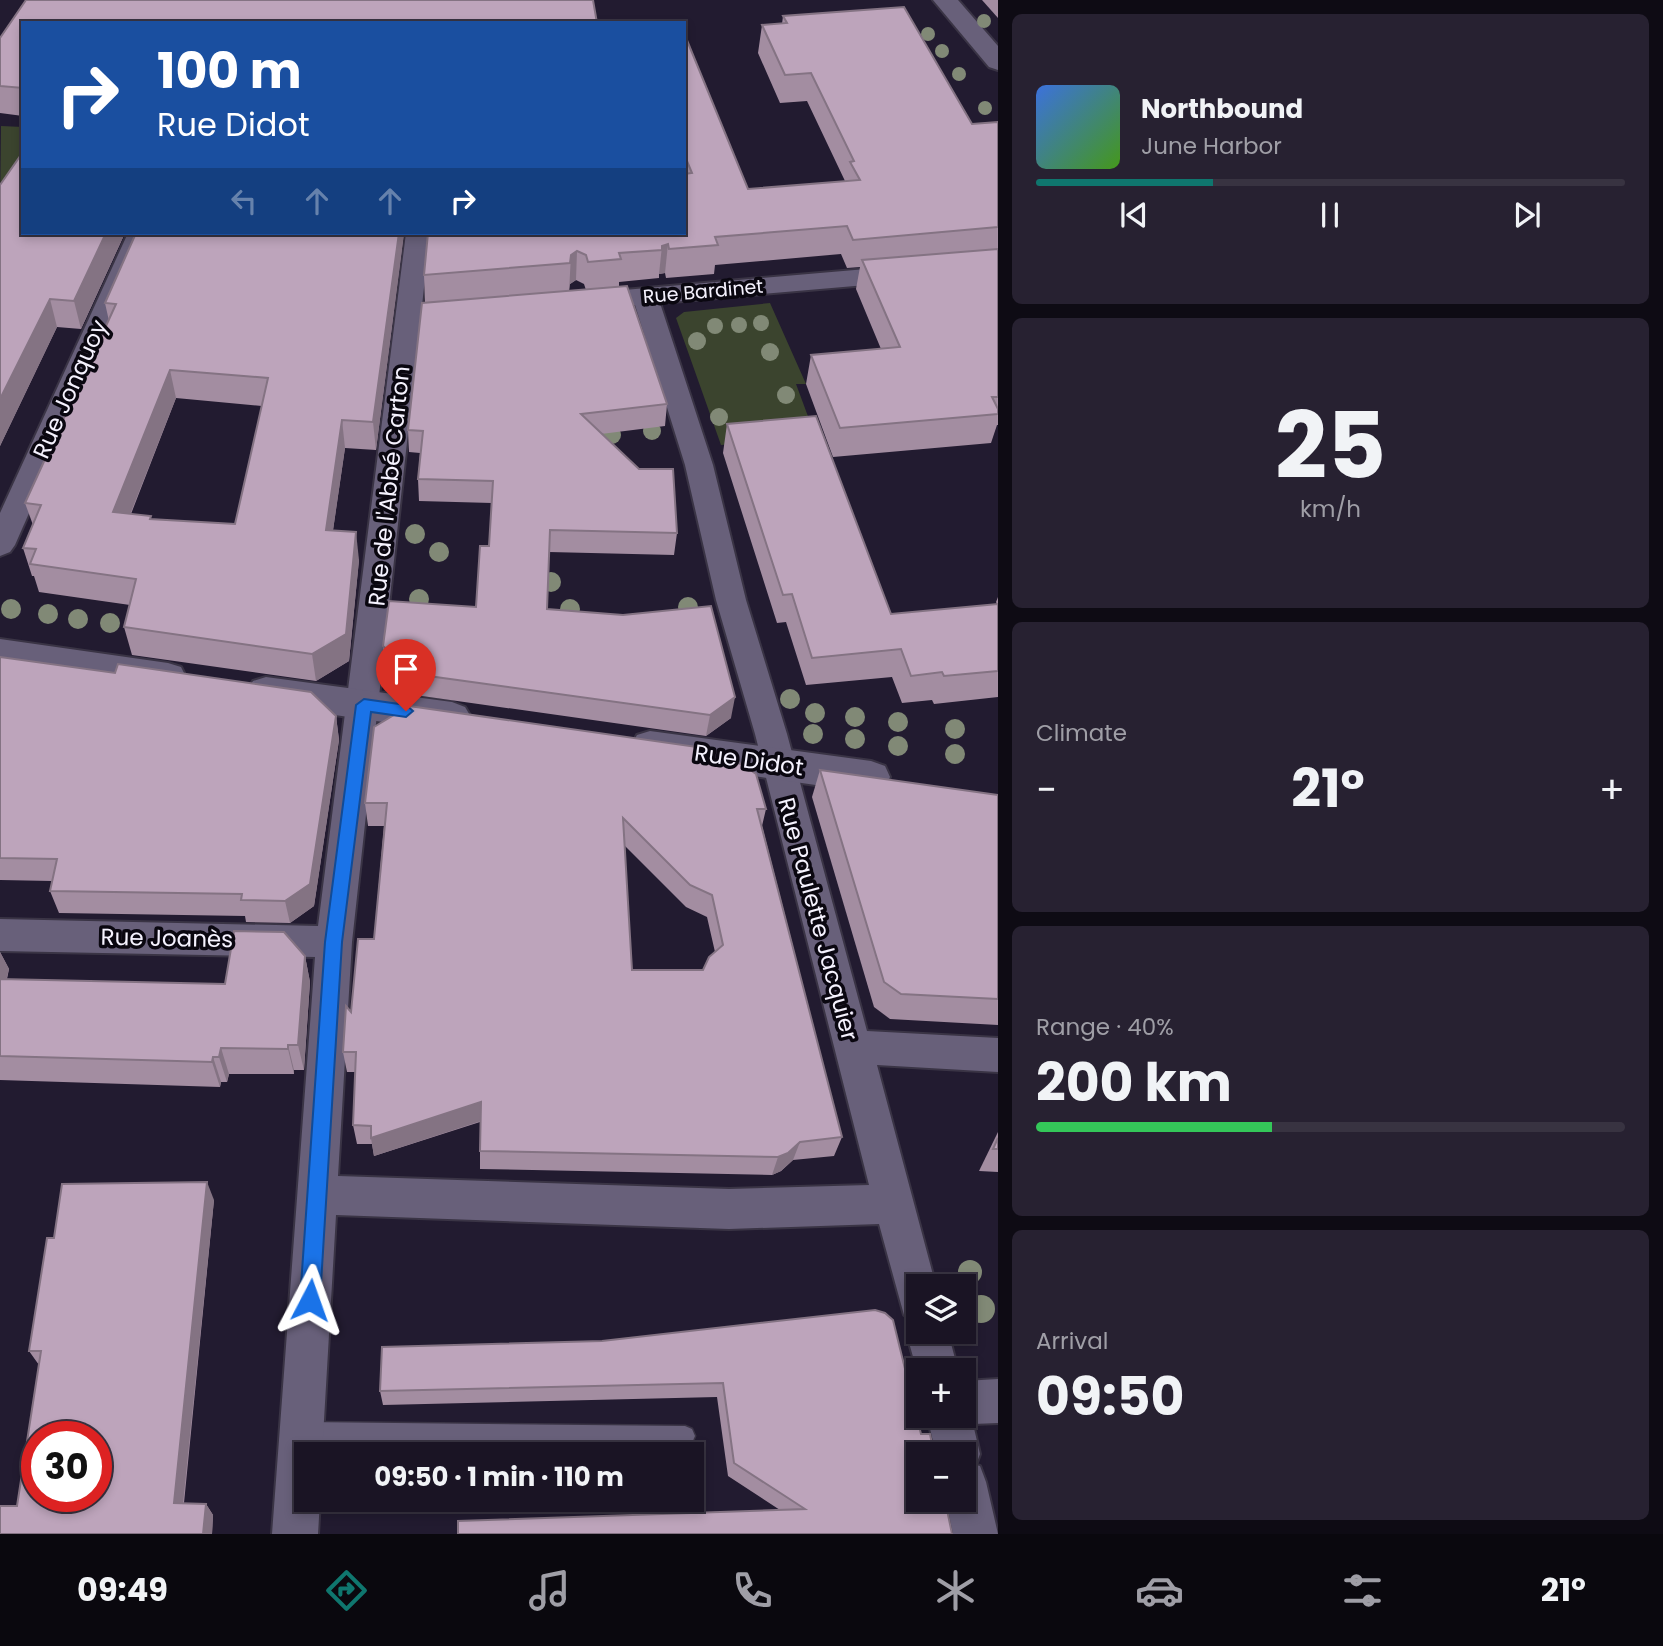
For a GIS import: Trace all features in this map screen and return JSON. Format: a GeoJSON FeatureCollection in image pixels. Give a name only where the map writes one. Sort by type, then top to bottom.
{"type":"FeatureCollection","features":[{"type":"Feature","properties":{"kind":"street"},"geometry":{"type":"LineString","coordinates":[[945,0],[996,56]]}},
{"type":"Feature","properties":{"kind":"street","name":"Rue Jonquoy"},"geometry":{"type":"LineString","coordinates":[[0,545],[139,235]]}},
{"type":"Feature","properties":{"kind":"street","name":"Rue de l'Abbé Carton"},"geometry":{"type":"LineString","coordinates":[[295,1534],[334,942],[364,705],[419,316],[418,235]]}},
{"type":"Feature","properties":{"kind":"street","name":"Rue Bardinet"},"geometry":{"type":"LineString","coordinates":[[604,300],[930,272]]}},
{"type":"Feature","properties":{"kind":"street","name":"Rue Paulette Jacquier"},"geometry":{"type":"LineString","coordinates":[[645,296],[699,464],[732,600],[778,764],[912,1274]]}},
{"type":"Feature","properties":{"kind":"street"},"geometry":{"type":"LineString","coordinates":[[0,653],[195,681]]}},
{"type":"Feature","properties":{"kind":"street"},"geometry":{"type":"LineString","coordinates":[[236,687],[486,722]]}},
{"type":"Feature","properties":{"kind":"street","name":"Rue Didot"},"geometry":{"type":"LineString","coordinates":[[620,741],[907,783]]}},
{"type":"Feature","properties":{"kind":"street","name":"Rue Joanès"},"geometry":{"type":"LineString","coordinates":[[0,935],[334,942]]}},
{"type":"Feature","properties":{"kind":"street"},"geometry":{"type":"LineString","coordinates":[[852,1047],[998,1055]]}},
{"type":"Feature","properties":{"kind":"street"},"geometry":{"type":"LineString","coordinates":[[316,1195],[729,1209],[893,1203]]}},
{"type":"Feature","properties":{"kind":"street"},"geometry":{"type":"LineString","coordinates":[[976,1402],[998,1401]]}},
{"type":"Feature","properties":{"kind":"street"},"geometry":{"type":"LineString","coordinates":[[971,1512],[976,1534]]}},
{"type":"Feature","properties":{"kind":"lane"},"geometry":{"type":"LineString","coordinates":[[301,1432],[685,1436]]}},
{"type":"Feature","properties":{"kind":"green space"},"geometry":{"type":"Polygon","coordinates":[[[1,126],[21,127],[21,191],[0,212],[1,126]]]}},
{"type":"Feature","properties":{"kind":"green space"},"geometry":{"type":"Polygon","coordinates":[[[770,303],[806,384],[796,384],[816,438],[721,445],[676,318],[684,312],[770,303]]]}},
{"type":"Feature","properties":{"kind":"building"},"geometry":{"type":"Polygon","coordinates":[[[26,0],[593,0],[597,21],[21,21],[21,88],[0,86],[0,38],[26,0]]]}},
{"type":"Feature","properties":{"kind":"building"},"geometry":{"type":"Polygon","coordinates":[[[904,7],[972,124],[998,122],[998,227],[853,240],[847,226],[715,237],[718,245],[669,249],[668,244],[662,246],[662,250],[619,253],[621,259],[588,262],[586,255],[577,251],[571,255],[570,263],[424,275],[428,235],[686,235],[686,174],[692,173],[686,159],[686,38],[748,189],[860,180],[850,162],[854,161],[811,73],[785,75],[762,25],[787,23],[783,16],[904,7]]]}},
{"type":"Feature","properties":{"kind":"building"},"geometry":{"type":"Polygon","coordinates":[[[21,155],[21,235],[105,235],[74,301],[50,299],[0,399],[0,185],[21,155]]]}},
{"type":"Feature","properties":{"kind":"building"},"geometry":{"type":"Polygon","coordinates":[[[135,235],[399,235],[373,422],[342,420],[326,530],[356,532],[346,634],[312,654],[124,627],[136,579],[30,564],[36,549],[23,548],[41,505],[25,503],[116,304],[105,303],[135,235]],[[170,370],[113,512],[151,516],[150,519],[235,524],[268,378],[170,370]]]}},
{"type":"Feature","properties":{"kind":"building"},"geometry":{"type":"Polygon","coordinates":[[[998,249],[998,397],[992,397],[998,414],[840,428],[811,355],[900,347],[862,260],[998,249]]]}},
{"type":"Feature","properties":{"kind":"building"},"geometry":{"type":"Polygon","coordinates":[[[627,286],[667,404],[581,414],[639,469],[673,469],[677,533],[550,530],[547,609],[623,615],[711,606],[735,697],[710,715],[414,674],[383,646],[389,601],[476,607],[480,546],[489,546],[493,481],[418,479],[423,431],[408,430],[422,303],[627,286]]]}},
{"type":"Feature","properties":{"kind":"building"},"geometry":{"type":"Polygon","coordinates":[[[816,416],[891,614],[998,604],[998,671],[944,676],[942,672],[911,676],[901,649],[812,658],[792,594],[783,595],[727,424],[816,416]]]}},
{"type":"Feature","properties":{"kind":"building"},"geometry":{"type":"Polygon","coordinates":[[[0,657],[115,673],[118,664],[311,692],[336,716],[310,884],[285,901],[241,900],[242,894],[50,891],[57,859],[0,858],[0,657]]]}},
{"type":"Feature","properties":{"kind":"building"},"geometry":{"type":"Polygon","coordinates":[[[409,706],[704,748],[703,757],[742,764],[756,774],[766,809],[757,809],[842,1137],[800,1142],[788,1153],[778,1157],[480,1151],[481,1102],[371,1138],[371,1126],[353,1125],[356,1052],[343,1052],[346,1006],[351,1012],[358,939],[374,939],[387,803],[365,803],[374,727],[409,706]],[[623,818],[632,970],[703,970],[709,957],[723,945],[712,895],[690,885],[623,818]]]}},
{"type":"Feature","properties":{"kind":"building"},"geometry":{"type":"Polygon","coordinates":[[[820,770],[998,795],[998,999],[901,994],[884,982],[820,770]]]}},
{"type":"Feature","properties":{"kind":"building"},"geometry":{"type":"Polygon","coordinates":[[[234,931],[284,932],[305,956],[298,1045],[288,1045],[288,1049],[221,1048],[219,1057],[213,1057],[212,1062],[0,1056],[0,979],[225,984],[234,931]]]}},
{"type":"Feature","properties":{"kind":"building"},"geometry":{"type":"Polygon","coordinates":[[[207,1182],[174,1503],[206,1504],[203,1534],[0,1534],[0,1506],[17,1506],[21,1480],[21,1512],[112,1512],[112,1421],[30,1421],[41,1351],[29,1351],[47,1238],[54,1238],[62,1184],[207,1182]]]}},
{"type":"Feature","properties":{"kind":"building"},"geometry":{"type":"Polygon","coordinates":[[[875,1310],[885,1313],[893,1320],[906,1373],[906,1428],[920,1428],[921,1434],[930,1434],[932,1442],[906,1442],[906,1512],[947,1512],[952,1534],[458,1534],[458,1521],[805,1509],[734,1463],[723,1383],[380,1391],[382,1347],[602,1341],[875,1310]]]}},
{"type":"Feature","properties":{"kind":"route"},"geometry":{"type":"LineString","coordinates":[[310,1300],[334,942],[364,705],[406,711]]}}]}
